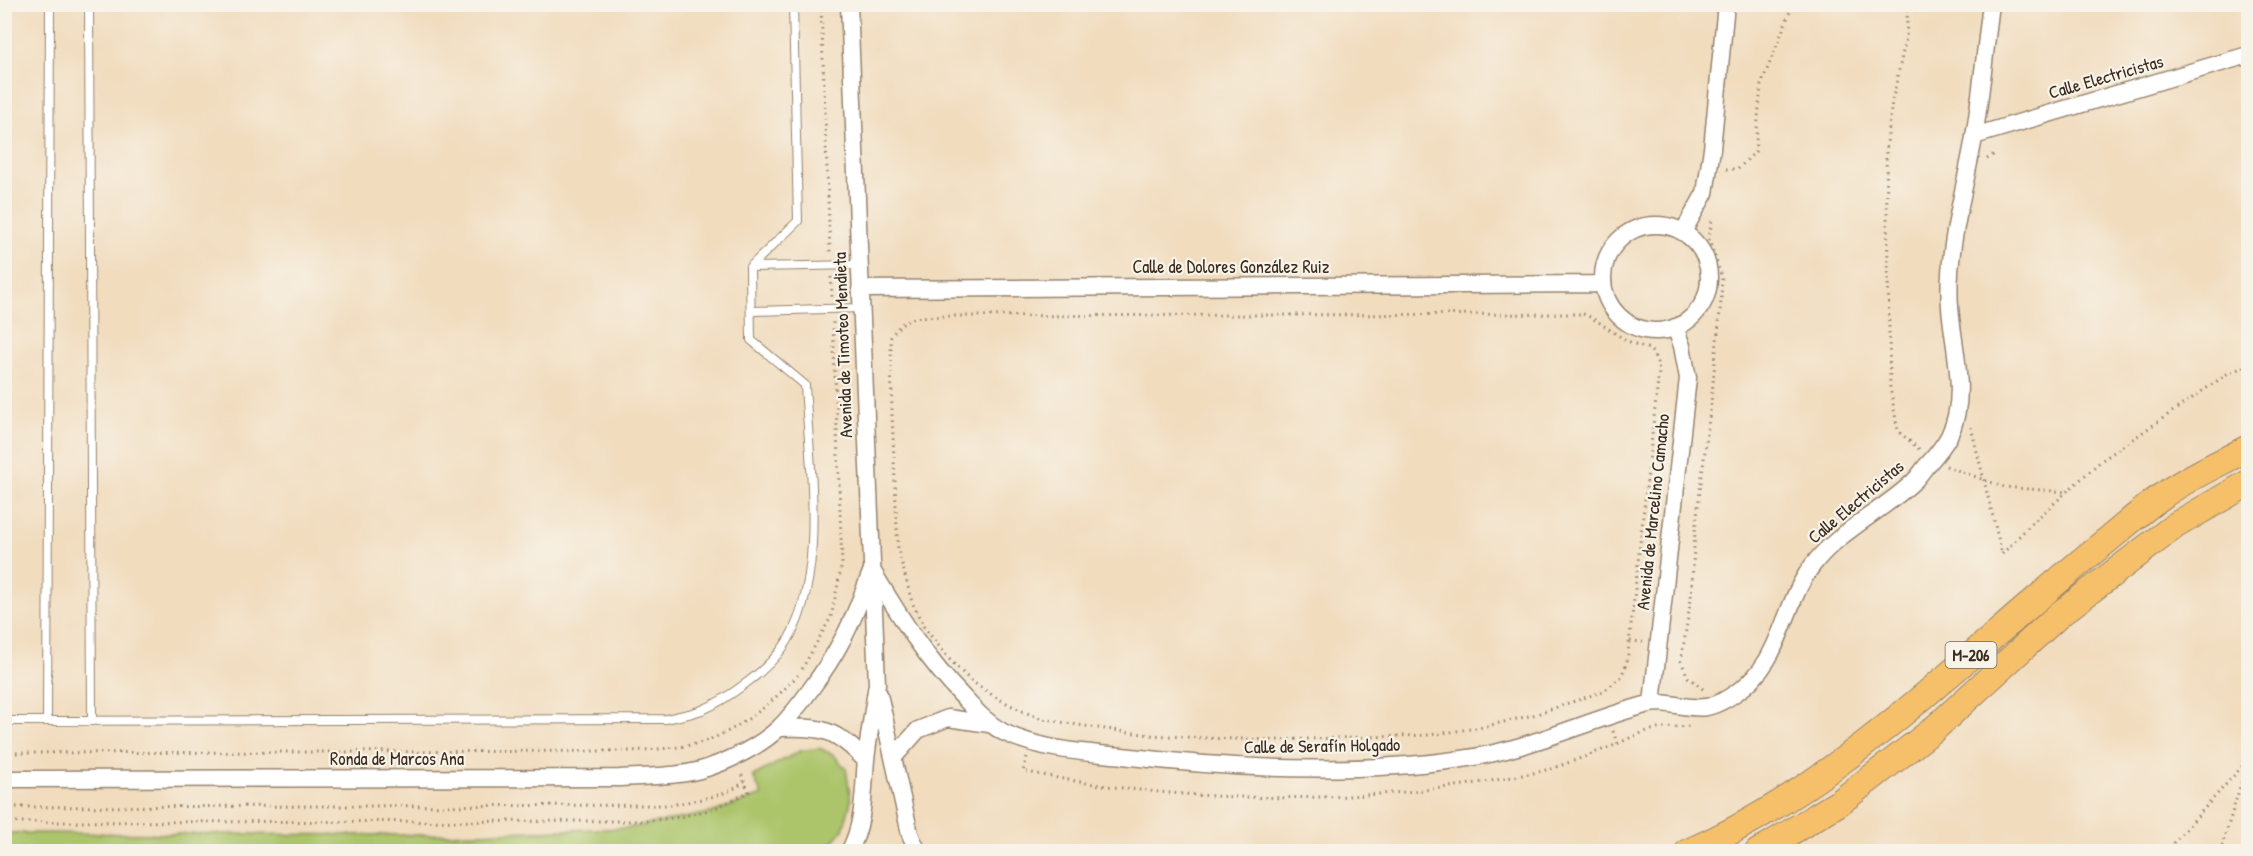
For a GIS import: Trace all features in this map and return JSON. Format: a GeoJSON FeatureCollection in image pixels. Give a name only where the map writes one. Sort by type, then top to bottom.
{"type":"FeatureCollection","features":[{"type":"Feature","properties":{"kind":"main road","name":"M-206"},"geometry":{"type":"LineString","coordinates":[[1688,852],[1723,837],[1810,783],[1910,709],[2045,590],[2166,493],[2248,448]]}},
{"type":"Feature","properties":{"kind":"main road","name":"M-206"},"geometry":{"type":"LineString","coordinates":[[1758,852],[1840,802],[1933,730],[2060,614],[2167,532],[2248,483]]}},
{"type":"Feature","properties":{"kind":"street","name":"Avenida de Timoteo Mendieta"},"geometry":{"type":"LineString","coordinates":[[849,4],[877,684],[910,834],[918,852]]}},
{"type":"Feature","properties":{"kind":"street"},"geometry":{"type":"LineString","coordinates":[[1683,232],[1705,193],[1726,4]]}},
{"type":"Feature","properties":{"kind":"street","name":"Calle Electricistas"},"geometry":{"type":"LineString","coordinates":[[1652,703],[1708,707],[1740,691],[1762,669],[1777,645],[1797,593],[1812,566],[1838,541],[1914,481],[1939,466],[1938,456],[1952,431],[1959,403],[1959,378],[1950,308],[1949,273],[1974,136],[1991,4]]}},
{"type":"Feature","properties":{"kind":"street","name":"Calle Electricistas"},"geometry":{"type":"LineString","coordinates":[[1974,136],[2248,55]]}},
{"type":"Feature","properties":{"kind":"street"},"geometry":{"type":"LineString","coordinates":[[1651,225],[1667,226],[1683,232],[1696,243],[1705,257],[1709,274],[1708,290],[1701,306],[1690,318],[1675,327],[1656,331],[1637,327],[1621,317],[1609,302],[1603,284],[1604,267],[1610,251],[1620,238],[1634,229],[1651,225]]}},
{"type":"Feature","properties":{"kind":"street","name":"Calle de Dolores González Ruiz"},"geometry":{"type":"LineString","coordinates":[[860,290],[1603,284]]}},
{"type":"Feature","properties":{"kind":"street","name":"Avenida de Marcelino Camacho"},"geometry":{"type":"LineString","coordinates":[[1652,703],[1688,378],[1682,346],[1675,327]]}},
{"type":"Feature","properties":{"kind":"street","name":"Calle de Serafín Holgado"},"geometry":{"type":"LineString","coordinates":[[872,570],[913,638],[951,685],[989,724],[1031,743],[1059,749],[1200,765],[1366,768],[1463,759],[1509,749],[1547,739],[1652,703]]}},
{"type":"Feature","properties":{"kind":"street","name":"Ronda de Marcos Ana"},"geometry":{"type":"LineString","coordinates":[[4,779],[620,778],[668,775],[705,769],[734,757],[779,728],[812,686],[841,642],[872,570]]}},
{"type":"Feature","properties":{"kind":"street","name":"Avenida de Timoteo Mendieta"},"geometry":{"type":"LineString","coordinates":[[849,852],[857,837],[865,796],[866,761],[877,684]]}},
{"type":"Feature","properties":{"kind":"street","name":"Calle de Serafín Holgado"},"geometry":{"type":"LineString","coordinates":[[894,757],[918,730],[948,718],[989,724]]}},
{"type":"Feature","properties":{"kind":"street"},"geometry":{"type":"LineString","coordinates":[[779,728],[806,727],[832,733],[849,742],[866,761]]}},
{"type":"Feature","properties":{"kind":"lane"},"geometry":{"type":"LineString","coordinates":[[47,721],[50,4]]}},
{"type":"Feature","properties":{"kind":"lane"},"geometry":{"type":"LineString","coordinates":[[89,4],[92,721]]}},
{"type":"Feature","properties":{"kind":"lane"},"geometry":{"type":"LineString","coordinates":[[4,721],[667,719],[702,710],[735,692],[762,671],[782,648],[793,629],[807,589],[812,561],[805,385],[752,340],[751,311],[750,267],[798,221],[793,4]]}},
{"type":"Feature","properties":{"kind":"lane"},"geometry":{"type":"LineString","coordinates":[[750,267],[859,265]]}},
{"type":"Feature","properties":{"kind":"lane"},"geometry":{"type":"LineString","coordinates":[[751,311],[861,308]]}},
{"type":"Feature","properties":{"kind":"path"},"geometry":{"type":"LineString","coordinates":[[4,753],[630,751],[670,748],[700,742],[723,733],[774,701],[800,674],[831,617],[842,564],[821,4]]}},
{"type":"Feature","properties":{"kind":"path"},"geometry":{"type":"LineString","coordinates":[[1709,169],[1738,169],[1755,152],[1761,85],[1793,4]]}},
{"type":"Feature","properties":{"kind":"path"},"geometry":{"type":"LineString","coordinates":[[1908,4],[1906,38],[1892,102],[1887,152],[1890,387],[1898,432],[1939,466],[2004,487],[2067,492]]}},
{"type":"Feature","properties":{"kind":"path"},"geometry":{"type":"LineString","coordinates":[[1982,162],[1996,153]]}},
{"type":"Feature","properties":{"kind":"path"},"geometry":{"type":"LineString","coordinates":[[1708,690],[1701,689],[1688,677],[1681,661],[1691,598],[1695,531],[1712,403],[1721,300],[1722,277],[1709,240],[1713,210]]}},
{"type":"Feature","properties":{"kind":"path"},"geometry":{"type":"LineString","coordinates":[[1583,314],[1598,320],[1619,337],[1649,350],[1657,361],[1658,391],[1628,662],[1621,676],[1604,691],[1537,714],[1483,728],[1430,735],[1389,737],[1275,740],[1203,738],[1140,734],[1039,718],[997,698],[971,681],[949,659],[924,627],[912,602],[898,549],[892,415],[891,337],[897,327],[907,318],[1583,314]]}},
{"type":"Feature","properties":{"kind":"path"},"geometry":{"type":"LineString","coordinates":[[1969,422],[2002,554],[2101,460],[2227,374],[2248,365]]}},
{"type":"Feature","properties":{"kind":"path"},"geometry":{"type":"LineString","coordinates":[[1939,466],[1952,457]]}},
{"type":"Feature","properties":{"kind":"path"},"geometry":{"type":"LineString","coordinates":[[1039,718],[1023,771],[1075,782],[1205,795],[1321,797],[1393,794],[1486,782],[1542,771],[1647,731],[1693,726],[1700,723]]}},
{"type":"Feature","properties":{"kind":"path"},"geometry":{"type":"LineString","coordinates":[[4,822],[647,820],[680,817],[712,809],[749,792],[723,733]]}},
{"type":"Feature","properties":{"kind":"path"},"geometry":{"type":"LineString","coordinates":[[2165,852],[2248,760]]}},
{"type":"Feature","properties":{"kind":"path"},"geometry":{"type":"LineString","coordinates":[[2220,852],[2248,760]]}},
{"type":"Feature","properties":{"kind":"path"},"geometry":{"type":"LineString","coordinates":[[4,807],[671,805],[716,795],[744,781]]}},
{"type":"Feature","properties":{"kind":"green space"},"geometry":{"type":"Polygon","coordinates":[[[819,748],[834,755],[846,769],[851,801],[843,830],[825,851],[5,851],[5,833],[417,835],[628,828],[711,813],[762,795],[753,776],[800,751],[819,748]]]}}]}
